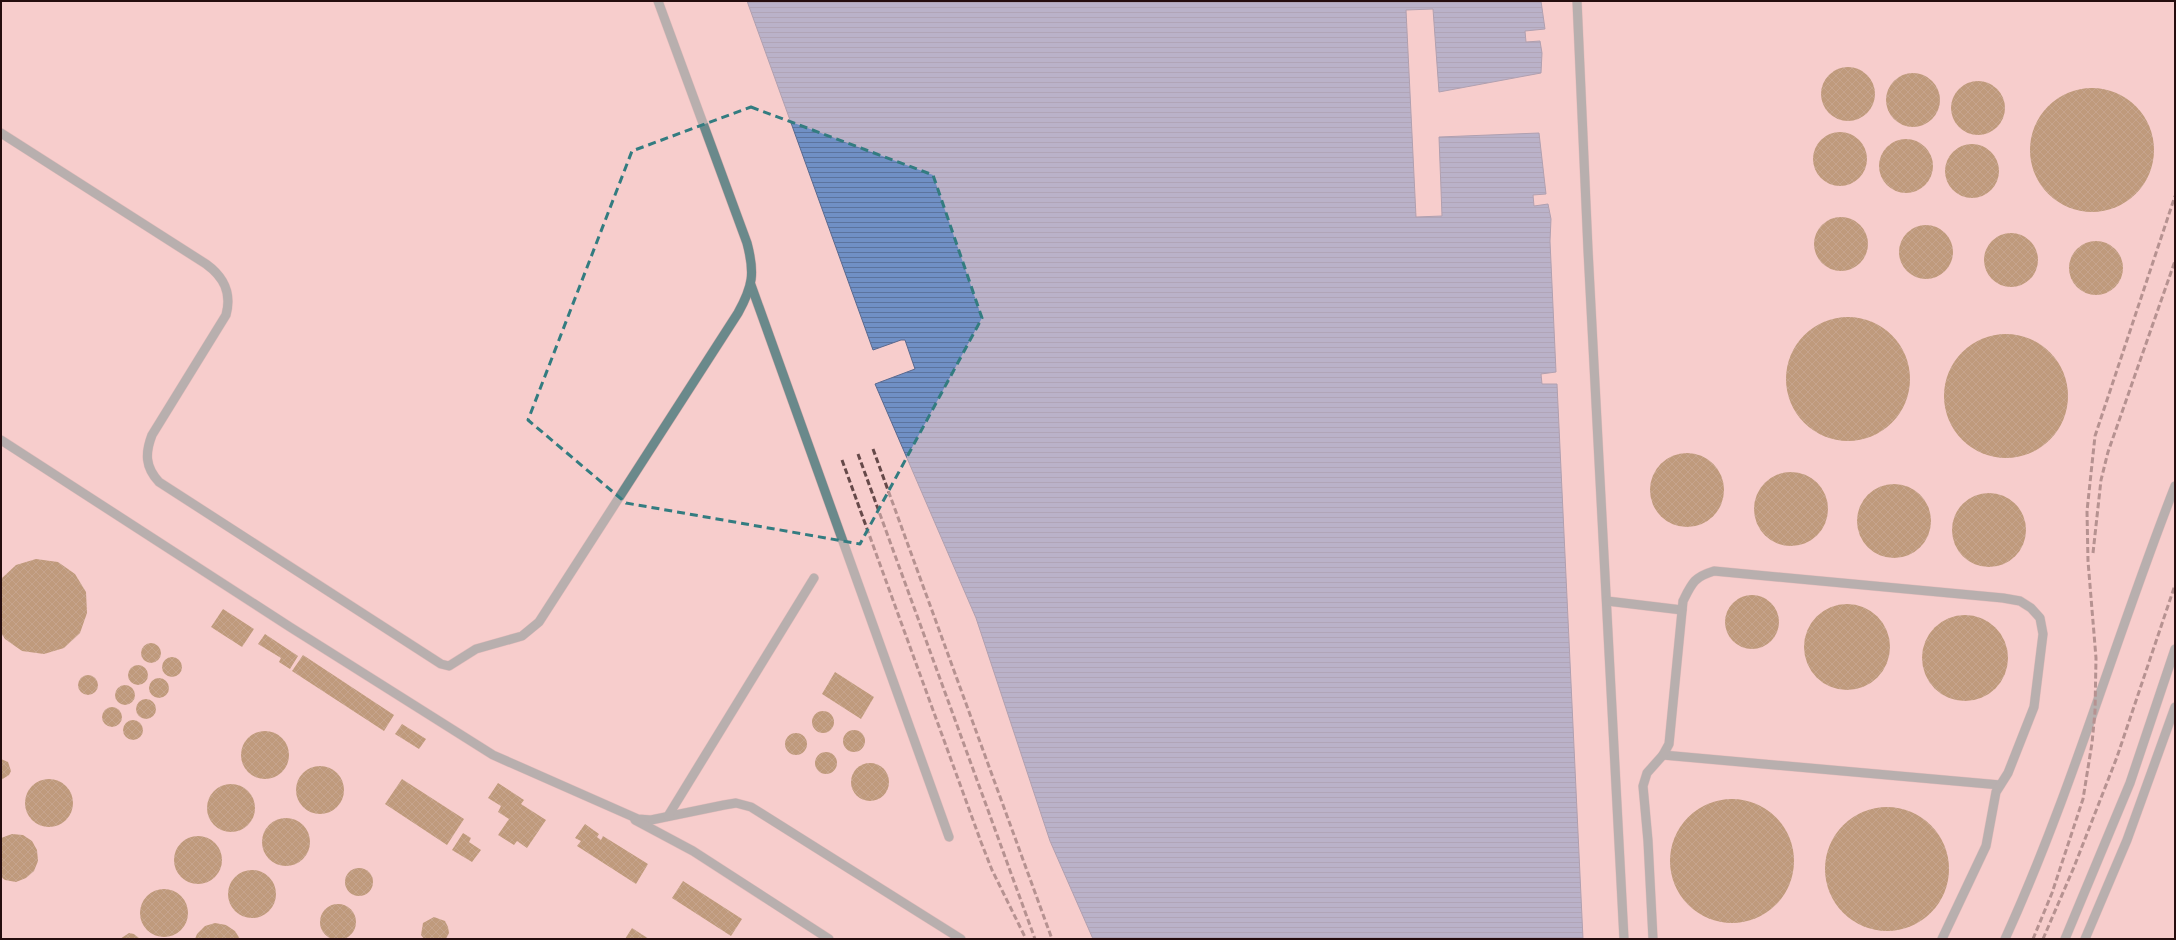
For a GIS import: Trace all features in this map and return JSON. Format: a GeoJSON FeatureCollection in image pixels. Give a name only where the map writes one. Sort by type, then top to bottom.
{"type":"FeatureCollection","features":[{"type":"Feature","properties":{"kind":"lane"},"geometry":{"type":"LineString","coordinates":[[658,1],[746,243],[752,262],[752,285],[949,837]]}},
{"type":"Feature","properties":{"kind":"lane"},"geometry":{"type":"LineString","coordinates":[[1577,1],[1588,250],[1624,939]]}},
{"type":"Feature","properties":{"kind":"lane"},"geometry":{"type":"LineString","coordinates":[[1,133],[206,264],[222,279],[228,297],[226,315],[152,435],[148,444],[146,454],[148,466],[154,477],[159,482],[407,642],[449,666],[476,649],[522,636],[539,622],[738,313],[752,285]]}},
{"type":"Feature","properties":{"kind":"lane"},"geometry":{"type":"LineString","coordinates":[[1,440],[290,627],[493,755],[638,819],[651,820],[724,804],[736,804],[751,808],[962,939]]}},
{"type":"Feature","properties":{"kind":"lane"},"geometry":{"type":"LineString","coordinates":[[2005,939],[2063,801],[2107,677],[2145,562],[2175,486]]}},
{"type":"Feature","properties":{"kind":"lane"},"geometry":{"type":"LineString","coordinates":[[1653,939],[1648,841],[1643,786],[1647,772],[1663,755],[1669,744],[1683,601],[1692,584],[1700,575],[1714,571],[2020,601],[2031,608],[2040,618],[2043,634],[2034,707],[2008,773],[1996,792],[1986,846],[1942,939]]}},
{"type":"Feature","properties":{"kind":"lane"},"geometry":{"type":"LineString","coordinates":[[668,816],[814,578]]}},
{"type":"Feature","properties":{"kind":"lane"},"geometry":{"type":"LineString","coordinates":[[1607,601],[1682,610]]}},
{"type":"Feature","properties":{"kind":"lane"},"geometry":{"type":"LineString","coordinates":[[2065,939],[2127,790],[2175,649]]}},
{"type":"Feature","properties":{"kind":"lane"},"geometry":{"type":"LineString","coordinates":[[2085,939],[2130,832],[2175,707]]}},
{"type":"Feature","properties":{"kind":"lane"},"geometry":{"type":"LineString","coordinates":[[1663,755],[2000,785]]}},
{"type":"Feature","properties":{"kind":"lane"},"geometry":{"type":"LineString","coordinates":[[625,814],[693,851],[829,939]]}},
{"type":"Feature","properties":{"kind":"highlighted area"},"geometry":{"type":"Polygon","coordinates":[[[751,107],[933,175],[982,318],[860,544],[626,503],[528,420],[632,151],[751,107]]]}},
{"type":"Feature","properties":{"kind":"water"},"geometry":{"type":"Polygon","coordinates":[[[747,1],[1541,1],[1545,29],[1525,31],[1526,42],[1540,41],[1542,53],[1541,73],[1439,92],[1433,9],[1406,10],[1416,217],[1442,216],[1439,137],[1539,133],[1546,194],[1533,195],[1534,206],[1548,204],[1551,219],[1550,241],[1556,372],[1541,374],[1542,384],[1557,384],[1583,939],[1093,939],[1050,841],[976,618],[875,384],[915,369],[905,340],[873,350],[747,1]]]}},
{"type":"Feature","properties":{"kind":"building"},"geometry":{"type":"Polygon","coordinates":[[[1848,67],[1858,69],[1867,75],[1873,84],[1875,94],[1873,104],[1867,113],[1858,119],[1848,121],[1838,119],[1829,113],[1823,104],[1821,94],[1823,84],[1829,75],[1838,69],[1848,67]]]}},
{"type":"Feature","properties":{"kind":"building"},"geometry":{"type":"Polygon","coordinates":[[[1913,73],[1923,75],[1932,81],[1938,90],[1940,100],[1938,110],[1932,119],[1923,125],[1913,127],[1903,125],[1894,119],[1888,110],[1886,100],[1888,90],[1894,81],[1903,75],[1913,73]]]}},
{"type":"Feature","properties":{"kind":"building"},"geometry":{"type":"Polygon","coordinates":[[[1978,81],[1988,83],[1997,89],[2003,98],[2005,108],[2003,118],[1997,127],[1988,133],[1978,135],[1968,133],[1959,127],[1953,118],[1951,108],[1953,98],[1959,89],[1968,83],[1978,81]]]}},
{"type":"Feature","properties":{"kind":"building"},"geometry":{"type":"Polygon","coordinates":[[[2092,88],[2104,89],[2116,93],[2126,98],[2136,106],[2144,116],[2149,126],[2153,138],[2153,162],[2149,174],[2144,184],[2136,194],[2126,202],[2116,207],[2104,211],[2092,212],[2080,211],[2068,207],[2058,202],[2048,194],[2040,184],[2035,174],[2031,162],[2030,150],[2031,138],[2035,126],[2040,116],[2048,106],[2058,98],[2068,93],[2080,89],[2092,88]]]}},
{"type":"Feature","properties":{"kind":"building"},"geometry":{"type":"Polygon","coordinates":[[[1840,132],[1850,134],[1859,140],[1865,149],[1867,159],[1865,169],[1859,178],[1850,184],[1840,186],[1830,184],[1821,178],[1815,169],[1813,159],[1815,149],[1821,140],[1830,134],[1840,132]]]}},
{"type":"Feature","properties":{"kind":"building"},"geometry":{"type":"Polygon","coordinates":[[[1906,139],[1916,141],[1925,147],[1931,156],[1933,166],[1931,176],[1925,185],[1916,191],[1906,193],[1896,191],[1887,185],[1881,176],[1879,166],[1881,156],[1887,147],[1896,141],[1906,139]]]}},
{"type":"Feature","properties":{"kind":"building"},"geometry":{"type":"Polygon","coordinates":[[[1972,144],[1982,146],[1991,152],[1997,161],[1999,171],[1997,181],[1991,190],[1982,196],[1972,198],[1962,196],[1953,190],[1947,181],[1945,171],[1947,161],[1953,152],[1962,146],[1972,144]]]}},
{"type":"Feature","properties":{"kind":"building"},"geometry":{"type":"Polygon","coordinates":[[[1841,217],[1851,219],[1860,225],[1866,234],[1868,244],[1866,254],[1860,263],[1851,269],[1841,271],[1831,269],[1822,263],[1816,254],[1814,244],[1816,234],[1822,225],[1831,219],[1841,217]]]}},
{"type":"Feature","properties":{"kind":"building"},"geometry":{"type":"Polygon","coordinates":[[[1926,225],[1936,227],[1945,233],[1951,242],[1953,252],[1951,262],[1945,271],[1936,277],[1926,279],[1916,277],[1907,271],[1901,262],[1899,252],[1901,242],[1907,233],[1916,227],[1926,225]]]}},
{"type":"Feature","properties":{"kind":"building"},"geometry":{"type":"Polygon","coordinates":[[[2011,233],[2021,235],[2030,241],[2036,250],[2038,260],[2036,270],[2030,279],[2021,285],[2011,287],[2001,285],[1992,279],[1986,270],[1984,260],[1986,250],[1992,241],[2001,235],[2011,233]]]}},
{"type":"Feature","properties":{"kind":"building"},"geometry":{"type":"Polygon","coordinates":[[[2096,241],[2106,243],[2115,249],[2121,258],[2123,268],[2121,278],[2115,287],[2106,293],[2096,295],[2086,293],[2077,287],[2071,278],[2069,268],[2071,258],[2077,249],[2086,243],[2096,241]]]}},
{"type":"Feature","properties":{"kind":"building"},"geometry":{"type":"Polygon","coordinates":[[[1848,317],[1860,318],[1872,322],[1882,327],[1892,335],[1900,345],[1905,355],[1909,367],[1909,391],[1905,403],[1900,413],[1892,423],[1882,431],[1872,436],[1860,440],[1848,441],[1836,440],[1824,436],[1814,431],[1804,423],[1796,413],[1791,403],[1787,391],[1786,379],[1787,367],[1791,355],[1796,345],[1804,335],[1814,327],[1824,322],[1836,318],[1848,317]]]}},
{"type":"Feature","properties":{"kind":"building"},"geometry":{"type":"Polygon","coordinates":[[[2006,334],[2018,335],[2030,339],[2040,344],[2050,352],[2058,362],[2063,372],[2067,384],[2067,408],[2063,420],[2058,430],[2050,440],[2040,448],[2030,453],[2018,457],[2006,458],[1994,457],[1982,453],[1972,448],[1962,440],[1954,430],[1949,420],[1945,408],[1944,396],[1945,384],[1949,372],[1954,362],[1962,352],[1972,344],[1982,339],[1994,335],[2006,334]]]}},
{"type":"Feature","properties":{"kind":"building"},"geometry":{"type":"Polygon","coordinates":[[[1680,453],[1694,453],[1708,459],[1718,469],[1724,483],[1722,504],[1718,511],[1708,521],[1694,527],[1680,527],[1666,521],[1656,511],[1650,497],[1650,483],[1656,469],[1666,459],[1680,453]]]}},
{"type":"Feature","properties":{"kind":"building"},"geometry":{"type":"Polygon","coordinates":[[[1784,472],[1798,472],[1812,478],[1822,488],[1828,502],[1826,523],[1822,530],[1812,540],[1798,546],[1784,546],[1770,540],[1760,530],[1754,516],[1754,502],[1760,488],[1770,478],[1784,472]]]}},
{"type":"Feature","properties":{"kind":"building"},"geometry":{"type":"Polygon","coordinates":[[[1887,484],[1901,484],[1915,490],[1925,500],[1931,514],[1929,535],[1925,542],[1915,552],[1901,558],[1887,558],[1873,552],[1863,542],[1857,528],[1857,514],[1863,500],[1873,490],[1887,484]]]}},
{"type":"Feature","properties":{"kind":"building"},"geometry":{"type":"Polygon","coordinates":[[[1982,493],[1996,493],[2010,499],[2020,509],[2026,523],[2024,544],[2020,551],[2010,561],[1996,567],[1982,567],[1968,561],[1958,551],[1952,537],[1952,523],[1958,509],[1968,499],[1982,493]]]}},
{"type":"Feature","properties":{"kind":"building"},"geometry":{"type":"Polygon","coordinates":[[[36,559],[58,562],[75,574],[86,592],[87,613],[80,633],[64,648],[44,654],[22,651],[5,639],[1,633],[1,579],[16,565],[36,559]]]}},
{"type":"Feature","properties":{"kind":"building"},"geometry":{"type":"Polygon","coordinates":[[[1752,595],[1762,597],[1771,603],[1777,612],[1779,622],[1777,632],[1771,641],[1762,647],[1752,649],[1742,647],[1733,641],[1727,632],[1725,622],[1727,612],[1733,603],[1742,597],[1752,595]]]}},
{"type":"Feature","properties":{"kind":"building"},"geometry":{"type":"Polygon","coordinates":[[[1847,604],[1864,607],[1878,616],[1887,630],[1890,647],[1887,664],[1878,678],[1864,687],[1847,690],[1830,687],[1816,678],[1807,664],[1804,647],[1807,630],[1816,616],[1830,607],[1847,604]]]}},
{"type":"Feature","properties":{"kind":"building"},"geometry":{"type":"Polygon","coordinates":[[[223,609],[254,629],[242,647],[211,627],[223,609]]]}},
{"type":"Feature","properties":{"kind":"building"},"geometry":{"type":"Polygon","coordinates":[[[1965,615],[1982,618],[1996,627],[2005,641],[2008,658],[2005,675],[1996,689],[1982,698],[1965,701],[1948,698],[1934,689],[1925,675],[1922,658],[1925,641],[1934,627],[1948,618],[1965,615]]]}},
{"type":"Feature","properties":{"kind":"building"},"geometry":{"type":"Polygon","coordinates":[[[265,634],[298,656],[290,669],[279,662],[281,658],[258,644],[265,634]]]}},
{"type":"Feature","properties":{"kind":"building"},"geometry":{"type":"Polygon","coordinates":[[[151,643],[158,646],[161,653],[158,660],[151,663],[144,660],[141,653],[144,646],[151,643]]]}},
{"type":"Feature","properties":{"kind":"building"},"geometry":{"type":"Polygon","coordinates":[[[303,655],[394,715],[384,731],[292,671],[303,655]]]}},
{"type":"Feature","properties":{"kind":"building"},"geometry":{"type":"Polygon","coordinates":[[[172,657],[179,660],[182,667],[179,674],[172,677],[165,674],[162,667],[165,660],[172,657]]]}},
{"type":"Feature","properties":{"kind":"building"},"geometry":{"type":"Polygon","coordinates":[[[138,665],[145,668],[148,675],[145,682],[138,685],[131,682],[128,675],[131,668],[138,665]]]}},
{"type":"Feature","properties":{"kind":"building"},"geometry":{"type":"Polygon","coordinates":[[[835,672],[874,697],[861,719],[822,694],[835,672]]]}},
{"type":"Feature","properties":{"kind":"building"},"geometry":{"type":"Polygon","coordinates":[[[88,675],[95,678],[98,685],[95,692],[88,695],[81,692],[78,685],[81,678],[88,675]]]}},
{"type":"Feature","properties":{"kind":"building"},"geometry":{"type":"Polygon","coordinates":[[[159,678],[166,681],[169,688],[166,695],[159,698],[152,695],[149,688],[152,681],[159,678]]]}},
{"type":"Feature","properties":{"kind":"building"},"geometry":{"type":"Polygon","coordinates":[[[125,685],[132,688],[135,695],[132,702],[125,705],[118,702],[115,695],[118,688],[125,685]]]}},
{"type":"Feature","properties":{"kind":"building"},"geometry":{"type":"Polygon","coordinates":[[[146,699],[153,702],[156,709],[153,716],[146,719],[139,716],[136,709],[139,702],[146,699]]]}},
{"type":"Feature","properties":{"kind":"building"},"geometry":{"type":"Polygon","coordinates":[[[112,707],[119,710],[122,717],[119,724],[112,727],[105,724],[102,717],[105,710],[112,707]]]}},
{"type":"Feature","properties":{"kind":"building"},"geometry":{"type":"Polygon","coordinates":[[[823,711],[831,714],[834,722],[831,730],[823,733],[815,730],[812,722],[815,714],[823,711]]]}},
{"type":"Feature","properties":{"kind":"building"},"geometry":{"type":"Polygon","coordinates":[[[133,720],[140,723],[143,730],[140,737],[133,740],[126,737],[123,730],[126,723],[133,720]]]}},
{"type":"Feature","properties":{"kind":"building"},"geometry":{"type":"Polygon","coordinates":[[[402,724],[426,739],[419,749],[395,734],[402,724]]]}},
{"type":"Feature","properties":{"kind":"building"},"geometry":{"type":"Polygon","coordinates":[[[854,730],[862,733],[865,741],[862,749],[854,752],[846,749],[843,741],[846,733],[854,730]]]}},
{"type":"Feature","properties":{"kind":"building"},"geometry":{"type":"Polygon","coordinates":[[[265,731],[274,733],[282,738],[287,746],[289,755],[287,764],[282,772],[274,777],[265,779],[256,777],[248,772],[243,764],[241,755],[243,746],[248,738],[256,733],[265,731]]]}},
{"type":"Feature","properties":{"kind":"building"},"geometry":{"type":"Polygon","coordinates":[[[796,733],[804,736],[807,744],[804,752],[796,755],[788,752],[785,744],[788,736],[796,733]]]}},
{"type":"Feature","properties":{"kind":"building"},"geometry":{"type":"Polygon","coordinates":[[[826,752],[834,755],[837,763],[834,771],[826,774],[818,771],[815,763],[818,755],[826,752]]]}},
{"type":"Feature","properties":{"kind":"building"},"geometry":{"type":"Polygon","coordinates":[[[1,759],[8,762],[11,771],[9,775],[1,780],[1,759]]]}},
{"type":"Feature","properties":{"kind":"building"},"geometry":{"type":"Polygon","coordinates":[[[870,763],[880,766],[886,772],[889,782],[886,792],[880,798],[870,801],[860,798],[854,792],[851,782],[854,772],[860,766],[870,763]]]}},
{"type":"Feature","properties":{"kind":"building"},"geometry":{"type":"Polygon","coordinates":[[[320,766],[329,768],[337,773],[342,781],[344,790],[342,799],[337,807],[329,812],[320,814],[311,812],[303,807],[298,799],[296,790],[298,781],[303,773],[311,768],[320,766]]]}},
{"type":"Feature","properties":{"kind":"building"},"geometry":{"type":"Polygon","coordinates":[[[49,779],[58,781],[66,786],[71,794],[73,803],[71,812],[66,820],[58,825],[49,827],[40,825],[32,820],[27,812],[25,803],[27,794],[32,786],[40,781],[49,779]]]}},
{"type":"Feature","properties":{"kind":"building"},"geometry":{"type":"Polygon","coordinates":[[[402,779],[464,819],[447,845],[385,804],[402,779]]]}},
{"type":"Feature","properties":{"kind":"building"},"geometry":{"type":"Polygon","coordinates":[[[498,783],[524,800],[521,804],[546,820],[527,848],[517,841],[514,845],[498,835],[509,819],[498,812],[501,806],[488,798],[498,783]]]}},
{"type":"Feature","properties":{"kind":"building"},"geometry":{"type":"Polygon","coordinates":[[[231,784],[240,786],[248,791],[253,799],[255,808],[253,817],[248,825],[240,830],[231,832],[222,830],[214,825],[209,817],[207,808],[209,799],[214,791],[222,786],[231,784]]]}},
{"type":"Feature","properties":{"kind":"building"},"geometry":{"type":"Polygon","coordinates":[[[1732,799],[1744,800],[1756,804],[1766,809],[1776,817],[1784,827],[1789,837],[1793,849],[1793,873],[1789,885],[1784,895],[1776,905],[1766,913],[1756,918],[1744,922],[1732,923],[1720,922],[1708,918],[1698,913],[1688,905],[1680,895],[1675,885],[1671,873],[1670,861],[1671,849],[1675,837],[1680,827],[1688,817],[1698,809],[1708,804],[1720,800],[1732,799]]]}},
{"type":"Feature","properties":{"kind":"building"},"geometry":{"type":"Polygon","coordinates":[[[1887,807],[1899,808],[1911,812],[1921,817],[1931,825],[1939,835],[1944,845],[1948,857],[1948,881],[1944,893],[1939,903],[1931,913],[1921,921],[1911,926],[1899,930],[1887,931],[1875,930],[1863,926],[1853,921],[1843,913],[1835,903],[1830,893],[1826,881],[1825,869],[1826,857],[1830,845],[1835,835],[1843,825],[1853,817],[1863,812],[1875,808],[1887,807]]]}},
{"type":"Feature","properties":{"kind":"building"},"geometry":{"type":"Polygon","coordinates":[[[286,818],[295,820],[303,825],[308,833],[310,842],[308,851],[303,859],[295,864],[286,866],[277,864],[269,859],[264,851],[262,842],[264,833],[269,825],[277,820],[286,818]]]}},
{"type":"Feature","properties":{"kind":"building"},"geometry":{"type":"Polygon","coordinates":[[[585,824],[599,834],[597,837],[601,840],[603,836],[648,864],[636,884],[577,846],[581,841],[575,838],[585,824]]]}},
{"type":"Feature","properties":{"kind":"building"},"geometry":{"type":"Polygon","coordinates":[[[463,833],[471,838],[469,842],[481,850],[472,862],[452,850],[463,833]]]}},
{"type":"Feature","properties":{"kind":"building"},"geometry":{"type":"Polygon","coordinates":[[[12,834],[23,835],[32,841],[37,850],[38,861],[34,871],[26,878],[16,882],[5,880],[1,877],[1,838],[12,834]]]}},
{"type":"Feature","properties":{"kind":"building"},"geometry":{"type":"Polygon","coordinates":[[[198,836],[207,838],[215,843],[220,851],[222,860],[220,869],[215,877],[207,882],[198,884],[189,882],[181,877],[176,869],[174,860],[176,851],[181,843],[189,838],[198,836]]]}},
{"type":"Feature","properties":{"kind":"building"},"geometry":{"type":"Polygon","coordinates":[[[359,868],[369,872],[373,882],[369,892],[359,896],[349,892],[345,882],[349,872],[359,868]]]}},
{"type":"Feature","properties":{"kind":"building"},"geometry":{"type":"Polygon","coordinates":[[[252,870],[261,872],[269,877],[274,885],[276,894],[274,903],[269,911],[261,916],[252,918],[243,916],[235,911],[230,903],[228,894],[230,885],[235,877],[243,872],[252,870]]]}},
{"type":"Feature","properties":{"kind":"building"},"geometry":{"type":"Polygon","coordinates":[[[683,881],[742,919],[731,936],[672,898],[683,881]]]}},
{"type":"Feature","properties":{"kind":"building"},"geometry":{"type":"Polygon","coordinates":[[[164,889],[173,891],[181,896],[186,904],[188,913],[186,922],[181,930],[173,935],[164,937],[155,935],[147,930],[142,922],[140,913],[142,904],[147,896],[155,891],[164,889]]]}},
{"type":"Feature","properties":{"kind":"building"},"geometry":{"type":"Polygon","coordinates":[[[338,904],[351,909],[356,922],[351,935],[338,940],[325,935],[320,922],[325,909],[338,904]]]}},
{"type":"Feature","properties":{"kind":"building"},"geometry":{"type":"Polygon","coordinates":[[[434,917],[445,921],[449,933],[446,939],[424,939],[421,935],[423,923],[434,917]]]}},
{"type":"Feature","properties":{"kind":"building"},"geometry":{"type":"Polygon","coordinates":[[[215,923],[226,925],[235,931],[240,939],[195,939],[197,934],[205,926],[215,923]]]}},
{"type":"Feature","properties":{"kind":"building"},"geometry":{"type":"Polygon","coordinates":[[[632,928],[649,939],[625,939],[632,928]]]}},
{"type":"Feature","properties":{"kind":"building"},"geometry":{"type":"Polygon","coordinates":[[[129,933],[134,934],[140,939],[120,939],[129,933]]]}},
{"type":"Feature","properties":{"kind":"railway"},"geometry":{"type":"LineString","coordinates":[[2033,939],[2052,893],[2083,799],[2092,743],[2095,712],[2096,658],[2088,561],[2087,511],[2095,436],[2175,196]]}},
{"type":"Feature","properties":{"kind":"railway"},"geometry":{"type":"LineString","coordinates":[[2093,553],[2101,480],[2108,452],[2175,261]]}},
{"type":"Feature","properties":{"kind":"railway"},"geometry":{"type":"LineString","coordinates":[[873,449],[1052,939]]}},
{"type":"Feature","properties":{"kind":"railway"},"geometry":{"type":"LineString","coordinates":[[858,454],[1035,939]]}},
{"type":"Feature","properties":{"kind":"railway"},"geometry":{"type":"LineString","coordinates":[[842,460],[981,842],[992,870],[1026,939]]}},
{"type":"Feature","properties":{"kind":"railway"},"geometry":{"type":"LineString","coordinates":[[2043,939],[2074,867],[2117,757],[2175,585]]}}]}
